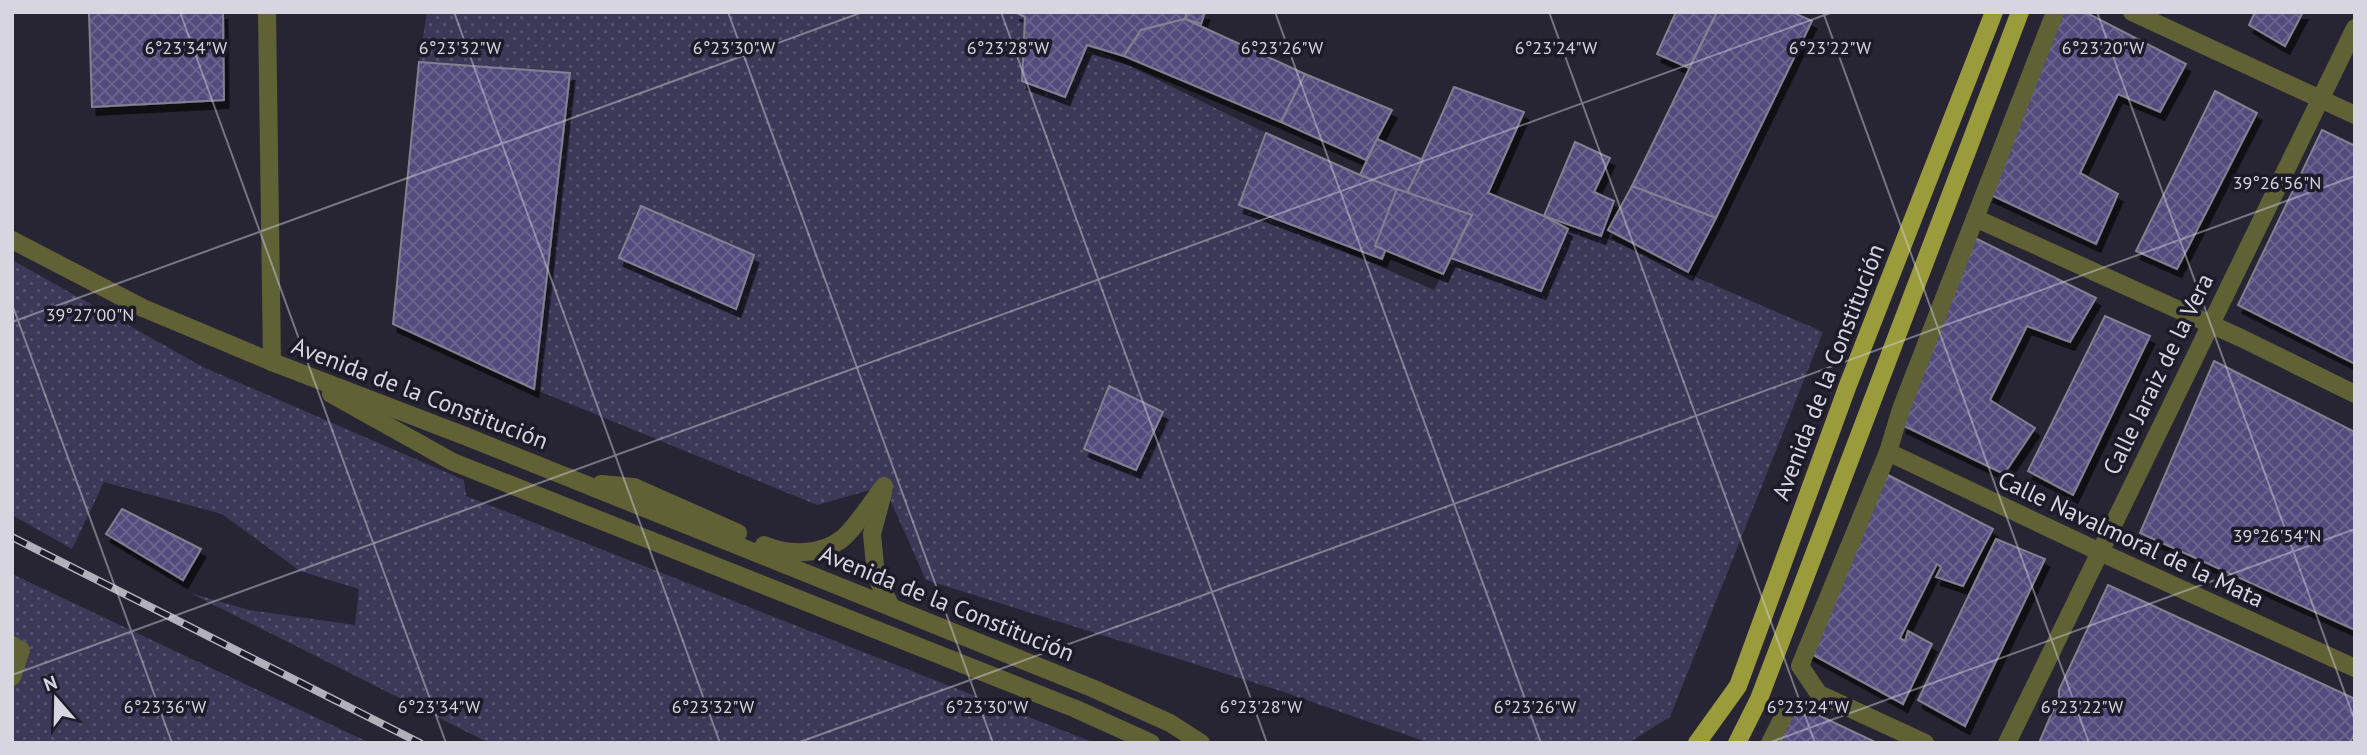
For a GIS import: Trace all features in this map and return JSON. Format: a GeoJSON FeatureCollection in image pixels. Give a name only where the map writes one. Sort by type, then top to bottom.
{"type":"FeatureCollection","features":[{"type":"Feature","properties":{"kind":"main road","name":"Avenida de la Constitución"},"geometry":{"type":"LineString","coordinates":[[1697,743],[1738,686],[1853,372],[1994,12]]}},
{"type":"Feature","properties":{"kind":"main road"},"geometry":{"type":"LineString","coordinates":[[1737,743],[1759,699],[2020,12]]}},
{"type":"Feature","properties":{"kind":"street"},"geometry":{"type":"LineString","coordinates":[[12,240],[143,308],[272,362],[267,12]]}},
{"type":"Feature","properties":{"kind":"street"},"geometry":{"type":"LineString","coordinates":[[1925,743],[1819,694],[1800,666],[1888,452],[1901,409],[2055,12]]}},
{"type":"Feature","properties":{"kind":"street"},"geometry":{"type":"LineString","coordinates":[[2132,12],[2355,115]]}},
{"type":"Feature","properties":{"kind":"street","name":"Calle Jaraiz de la Vera"},"geometry":{"type":"LineString","coordinates":[[2007,743],[2355,28]]}},
{"type":"Feature","properties":{"kind":"street"},"geometry":{"type":"LineString","coordinates":[[1975,218],[2355,394]]}},
{"type":"Feature","properties":{"kind":"street","name":"Avenida de la Constitución"},"geometry":{"type":"LineString","coordinates":[[272,362],[1092,688],[1170,723],[1201,743]]}},
{"type":"Feature","properties":{"kind":"street","name":"Avenida de la Constitución"},"geometry":{"type":"LineString","coordinates":[[272,362],[453,461],[1063,704],[1151,743]]}},
{"type":"Feature","properties":{"kind":"street","name":"Calle Navalmoral de la Mata"},"geometry":{"type":"LineString","coordinates":[[1888,452],[2355,668]]}},
{"type":"Feature","properties":{"kind":"street"},"geometry":{"type":"LineString","coordinates":[[575,481],[634,487],[780,552],[814,551],[842,538],[884,486],[872,534],[877,576],[891,607]]}},
{"type":"Feature","properties":{"kind":"street"},"geometry":{"type":"LineString","coordinates":[[12,645],[21,650],[12,677]]}},
{"type":"Feature","properties":{"kind":"street"},"geometry":{"type":"LineString","coordinates":[[1770,743],[1784,713]]}},
{"type":"Feature","properties":{"kind":"shaded area"},"geometry":{"type":"Polygon","coordinates":[[[427,12],[1014,12],[1025,17],[1023,81],[1065,97],[1087,45],[1266,133],[1239,205],[1434,290],[1451,258],[1541,291],[1568,229],[1601,236],[1823,332],[1670,717],[1628,743],[1429,743],[1278,690],[926,580],[884,486],[817,505],[534,389],[570,73],[419,62],[427,12]]]}},
{"type":"Feature","properties":{"kind":"shaded area"},"geometry":{"type":"Polygon","coordinates":[[[12,260],[203,367],[464,480],[466,496],[1095,743],[489,743],[190,593],[249,610],[355,625],[359,589],[300,571],[222,514],[104,482],[72,549],[12,515],[12,260]]]}},
{"type":"Feature","properties":{"kind":"shaded area"},"geometry":{"type":"Polygon","coordinates":[[[12,574],[370,743],[12,743],[12,574]]]}},
{"type":"Feature","properties":{"kind":"building"},"geometry":{"type":"Polygon","coordinates":[[[89,12],[223,12],[224,100],[92,107],[89,12]]]}},
{"type":"Feature","properties":{"kind":"building"},"geometry":{"type":"Polygon","coordinates":[[[1015,12],[1187,12],[1185,19],[1141,30],[1124,56],[1087,45],[1065,97],[1022,81],[1025,17],[1015,12]]]}},
{"type":"Feature","properties":{"kind":"building"},"geometry":{"type":"Polygon","coordinates":[[[1187,12],[1205,12],[1201,24],[1185,19],[1187,12]]]}},
{"type":"Feature","properties":{"kind":"building"},"geometry":{"type":"Polygon","coordinates":[[[1676,12],[1717,12],[1689,68],[1657,54],[1676,12]]]}},
{"type":"Feature","properties":{"kind":"building"},"geometry":{"type":"Polygon","coordinates":[[[1717,12],[1792,12],[1812,21],[1716,218],[1632,186],[1717,12]]]}},
{"type":"Feature","properties":{"kind":"building"},"geometry":{"type":"Polygon","coordinates":[[[2062,12],[2085,12],[2186,64],[2160,112],[2118,94],[2080,173],[2118,194],[2096,244],[1989,194],[2062,12]]]}},
{"type":"Feature","properties":{"kind":"building"},"geometry":{"type":"Polygon","coordinates":[[[2255,12],[2303,12],[2285,46],[2249,25],[2255,12]]]}},
{"type":"Feature","properties":{"kind":"building"},"geometry":{"type":"Polygon","coordinates":[[[1185,19],[1305,74],[1281,122],[1124,56],[1141,30],[1185,19]]]}},
{"type":"Feature","properties":{"kind":"building"},"geometry":{"type":"Polygon","coordinates":[[[419,62],[570,73],[534,389],[393,324],[419,62]]]}},
{"type":"Feature","properties":{"kind":"building"},"geometry":{"type":"Polygon","coordinates":[[[1305,74],[1392,110],[1366,160],[1281,122],[1305,74]]]}},
{"type":"Feature","properties":{"kind":"building"},"geometry":{"type":"Polygon","coordinates":[[[1454,87],[1524,112],[1488,193],[1568,229],[1541,291],[1451,258],[1472,215],[1407,193],[1454,87]]]}},
{"type":"Feature","properties":{"kind":"building"},"geometry":{"type":"Polygon","coordinates":[[[2215,91],[2257,113],[2177,269],[2136,251],[2215,91]]]}},
{"type":"Feature","properties":{"kind":"building"},"geometry":{"type":"Polygon","coordinates":[[[2322,130],[2355,146],[2355,364],[2238,305],[2322,130]]]}},
{"type":"Feature","properties":{"kind":"building"},"geometry":{"type":"Polygon","coordinates":[[[1266,133],[1407,193],[1382,259],[1239,205],[1266,133]]]}},
{"type":"Feature","properties":{"kind":"building"},"geometry":{"type":"Polygon","coordinates":[[[1377,139],[1423,160],[1407,193],[1360,175],[1377,139]]]}},
{"type":"Feature","properties":{"kind":"building"},"geometry":{"type":"Polygon","coordinates":[[[1575,142],[1610,158],[1594,192],[1614,201],[1601,236],[1544,216],[1575,142]]]}},
{"type":"Feature","properties":{"kind":"building"},"geometry":{"type":"Polygon","coordinates":[[[1632,186],[1716,218],[1688,272],[1608,230],[1632,186]]]}},
{"type":"Feature","properties":{"kind":"building"},"geometry":{"type":"Polygon","coordinates":[[[1397,189],[1472,215],[1443,274],[1375,246],[1397,189]]]}},
{"type":"Feature","properties":{"kind":"building"},"geometry":{"type":"Polygon","coordinates":[[[641,206],[754,255],[736,309],[619,258],[641,206]]]}},
{"type":"Feature","properties":{"kind":"building"},"geometry":{"type":"Polygon","coordinates":[[[1975,238],[2096,298],[2070,342],[2027,326],[1990,400],[2035,428],[2004,474],[1902,425],[1975,238]]]}},
{"type":"Feature","properties":{"kind":"building"},"geometry":{"type":"Polygon","coordinates":[[[2105,316],[2150,336],[2073,495],[2028,471],[2105,316]]]}},
{"type":"Feature","properties":{"kind":"building"},"geometry":{"type":"Polygon","coordinates":[[[2214,361],[2355,432],[2355,630],[2140,533],[2214,361]]]}},
{"type":"Feature","properties":{"kind":"building"},"geometry":{"type":"Polygon","coordinates":[[[1109,386],[1163,412],[1136,470],[1084,449],[1109,386]]]}},
{"type":"Feature","properties":{"kind":"building"},"geometry":{"type":"Polygon","coordinates":[[[1886,474],[1993,529],[1963,586],[1936,577],[1941,567],[1937,564],[1900,638],[1905,641],[1908,631],[1932,644],[1903,704],[1806,651],[1886,474]]]}},
{"type":"Feature","properties":{"kind":"building"},"geometry":{"type":"Polygon","coordinates":[[[122,509],[201,549],[183,580],[106,534],[122,509]]]}},
{"type":"Feature","properties":{"kind":"building"},"geometry":{"type":"Polygon","coordinates":[[[1996,539],[2045,559],[1965,726],[1918,700],[1996,539]]]}},
{"type":"Feature","properties":{"kind":"building"},"geometry":{"type":"Polygon","coordinates":[[[2108,585],[2355,699],[2355,732],[2350,743],[2039,743],[2059,696],[2059,690],[2108,585]]]}},
{"type":"Feature","properties":{"kind":"building"},"geometry":{"type":"Polygon","coordinates":[[[1795,704],[1877,743],[1780,743],[1795,704]]]}},
{"type":"Feature","properties":{"kind":"railway"},"geometry":{"type":"LineString","coordinates":[[12,537],[420,743]]}}]}
